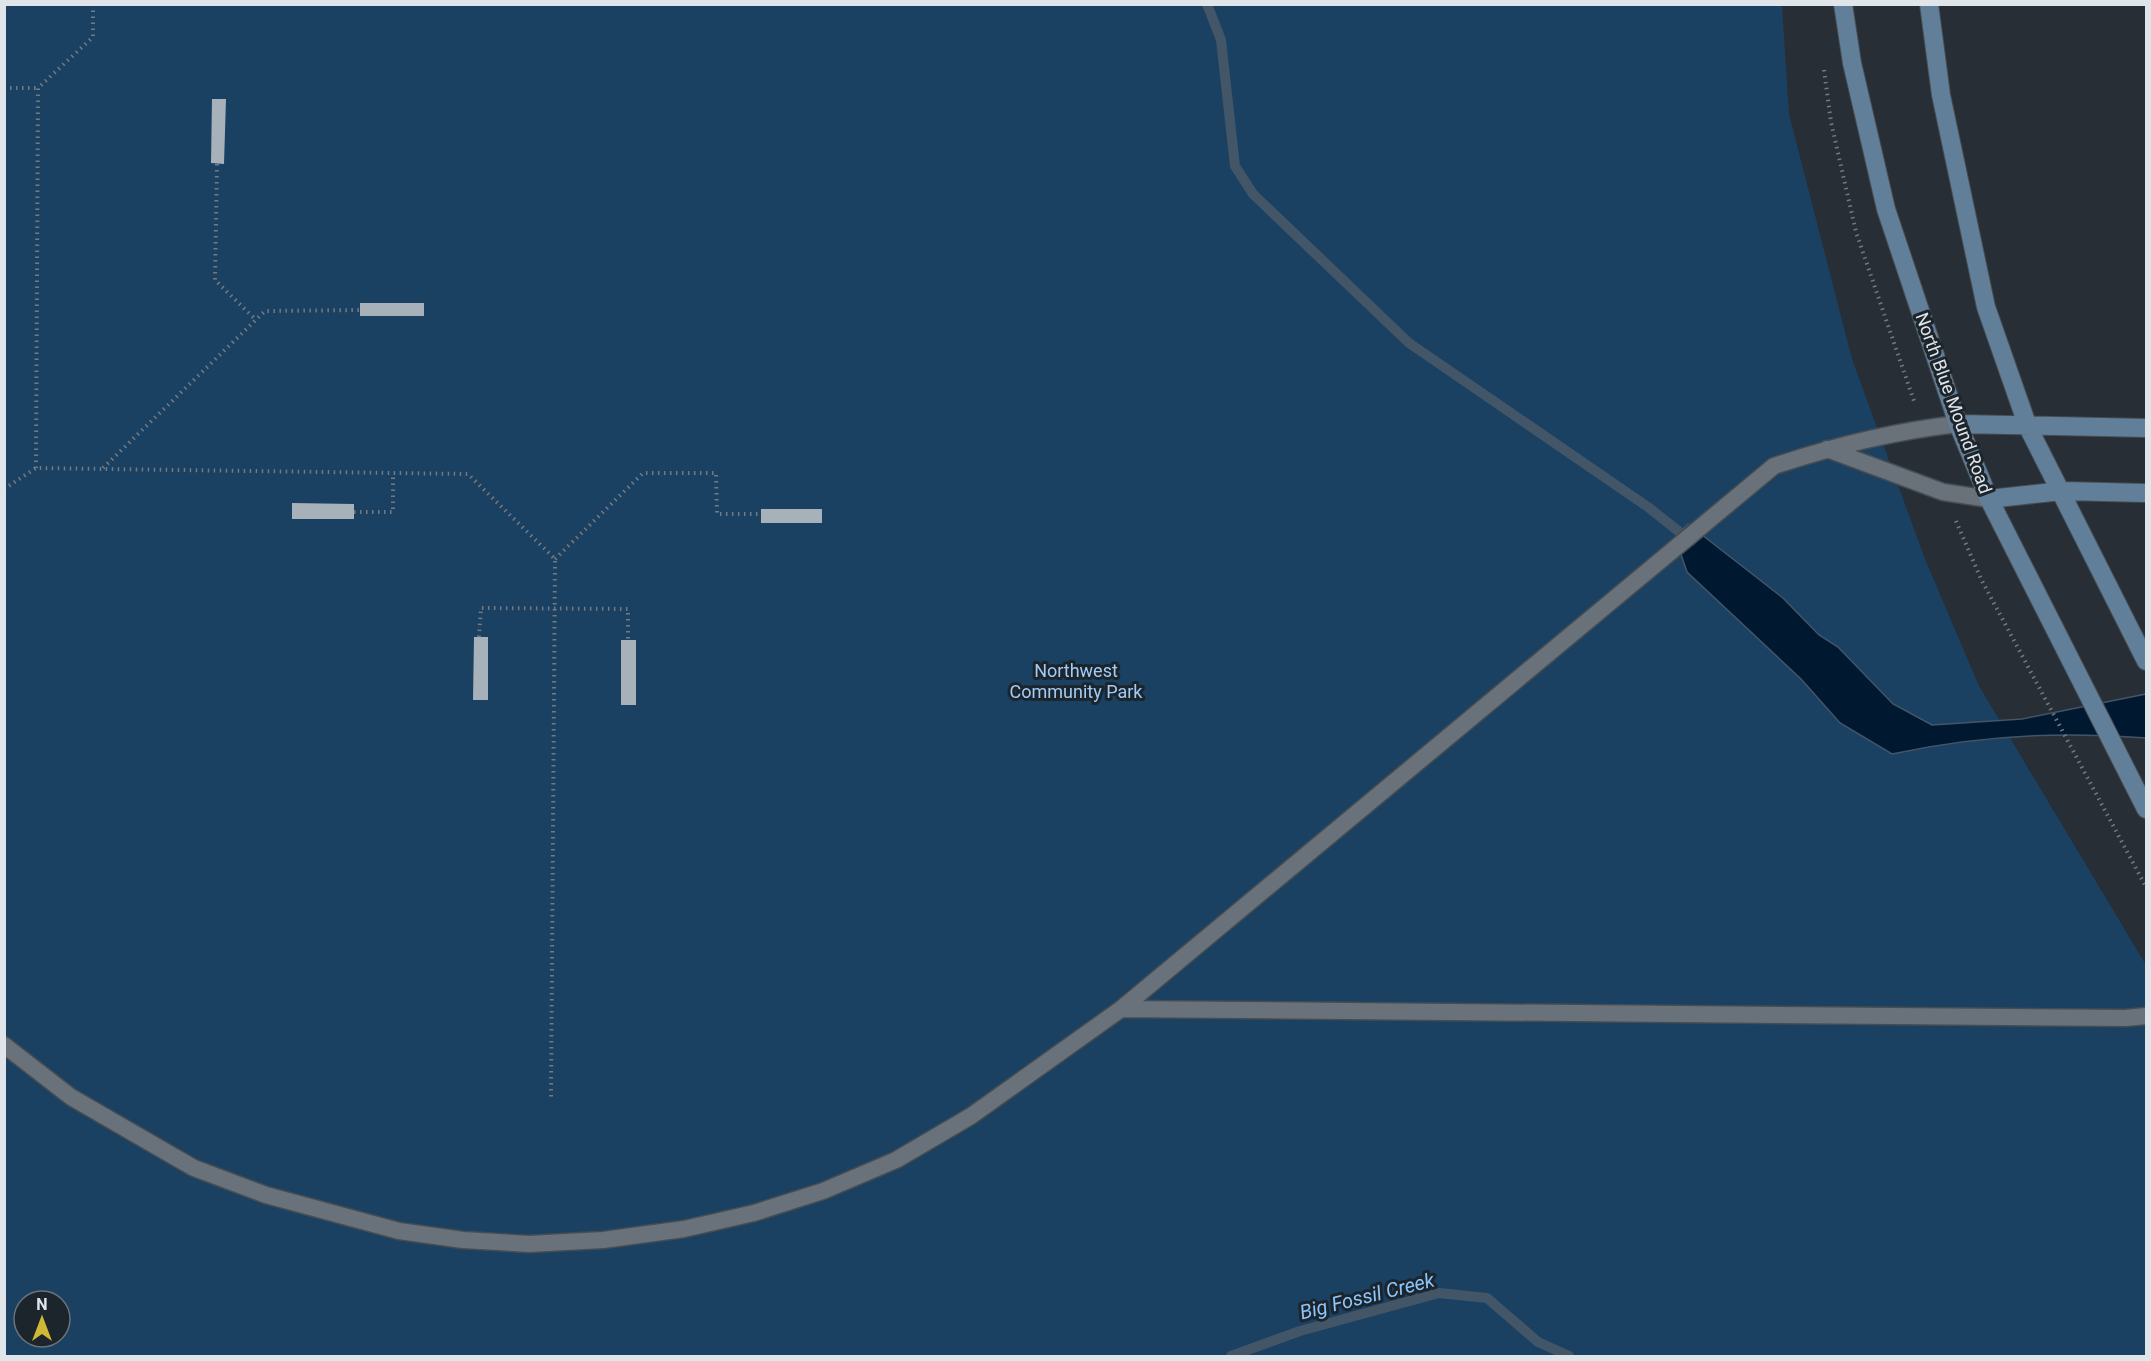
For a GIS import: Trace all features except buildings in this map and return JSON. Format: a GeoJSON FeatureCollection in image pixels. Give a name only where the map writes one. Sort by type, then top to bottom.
{"type":"FeatureCollection","features":[{"type":"Feature","properties":{"kind":"main road","name":"North Blue Mound Road"},"geometry":{"type":"LineString","coordinates":[[1844,4],[1852,63],[1886,209],[1958,424],[1989,499],[2146,809]]}},
{"type":"Feature","properties":{"kind":"main road"},"geometry":{"type":"LineString","coordinates":[[1929,4],[1941,95],[1986,308],[2028,427],[2146,661]]}},
{"type":"Feature","properties":{"kind":"main road"},"geometry":{"type":"LineString","coordinates":[[1958,424],[2146,428]]}},
{"type":"Feature","properties":{"kind":"main road"},"geometry":{"type":"LineString","coordinates":[[1989,499],[2062,491],[2146,493]]}},
{"type":"Feature","properties":{"kind":"lane"},"geometry":{"type":"LineString","coordinates":[[4,1045],[71,1097],[195,1168],[246,1188],[330,1214],[399,1231],[463,1240],[529,1244],[603,1240],[684,1229],[754,1213],[823,1191],[896,1160],[971,1116],[1121,1009],[1774,466],[1827,449],[1922,428],[1958,424]]}},
{"type":"Feature","properties":{"kind":"lane"},"geometry":{"type":"LineString","coordinates":[[1827,449],[1943,492],[1989,499]]}},
{"type":"Feature","properties":{"kind":"lane"},"geometry":{"type":"LineString","coordinates":[[1121,1009],[2102,1018],[2146,1016]]}},
{"type":"Feature","properties":{"kind":"path"},"geometry":{"type":"LineString","coordinates":[[4,88],[38,88],[93,37],[93,4]]}},
{"type":"Feature","properties":{"kind":"path"},"geometry":{"type":"LineString","coordinates":[[36,468],[38,88]]}},
{"type":"Feature","properties":{"kind":"path"},"geometry":{"type":"LineString","coordinates":[[217,164],[215,280],[256,320]]}},
{"type":"Feature","properties":{"kind":"path"},"geometry":{"type":"LineString","coordinates":[[102,469],[266,311],[360,310]]}},
{"type":"Feature","properties":{"kind":"path"},"geometry":{"type":"LineString","coordinates":[[4,489],[36,468],[468,474],[555,559]]}},
{"type":"Feature","properties":{"kind":"path"},"geometry":{"type":"LineString","coordinates":[[354,512],[393,512],[393,473]]}},
{"type":"Feature","properties":{"kind":"path"},"geometry":{"type":"LineString","coordinates":[[551,1098],[555,559],[643,473],[716,473],[717,514],[761,514]]}},
{"type":"Feature","properties":{"kind":"path"},"geometry":{"type":"LineString","coordinates":[[479,637],[481,608],[628,609],[628,640]]}},
{"type":"Feature","properties":{"kind":"path"},"geometry":{"type":"LineString","coordinates":[[2028,668],[2146,887]]}},
{"type":"Feature","properties":{"kind":"green space","name":"Northwest Community Park"},"geometry":{"type":"Polygon","coordinates":[[[5,5],[1782,5],[1789,114],[1852,359],[1925,559],[1979,686],[2146,965],[2146,1356],[5,1356],[5,5]]]}},
{"type":"Feature","properties":{"kind":"shaded area"},"geometry":{"type":"Polygon","coordinates":[[[1688,524],[1783,598],[1819,635],[1838,647],[1893,704],[1932,725],[2022,719],[2146,694],[2146,738],[2051,735],[1987,739],[1892,754],[1840,723],[1801,679],[1687,572],[1675,537],[1688,524]]]}},
{"type":"Feature","properties":{"kind":"waterway"},"geometry":{"type":"LineString","coordinates":[[1207,4],[1221,40],[1235,166],[1253,194],[1409,343],[1648,507],[1691,541]]}},
{"type":"Feature","properties":{"kind":"waterway","name":"Big Fossil Creek"},"geometry":{"type":"LineString","coordinates":[[1231,1356],[1300,1331],[1439,1293],[1487,1298],[1538,1342],[1569,1356]]}}]}
